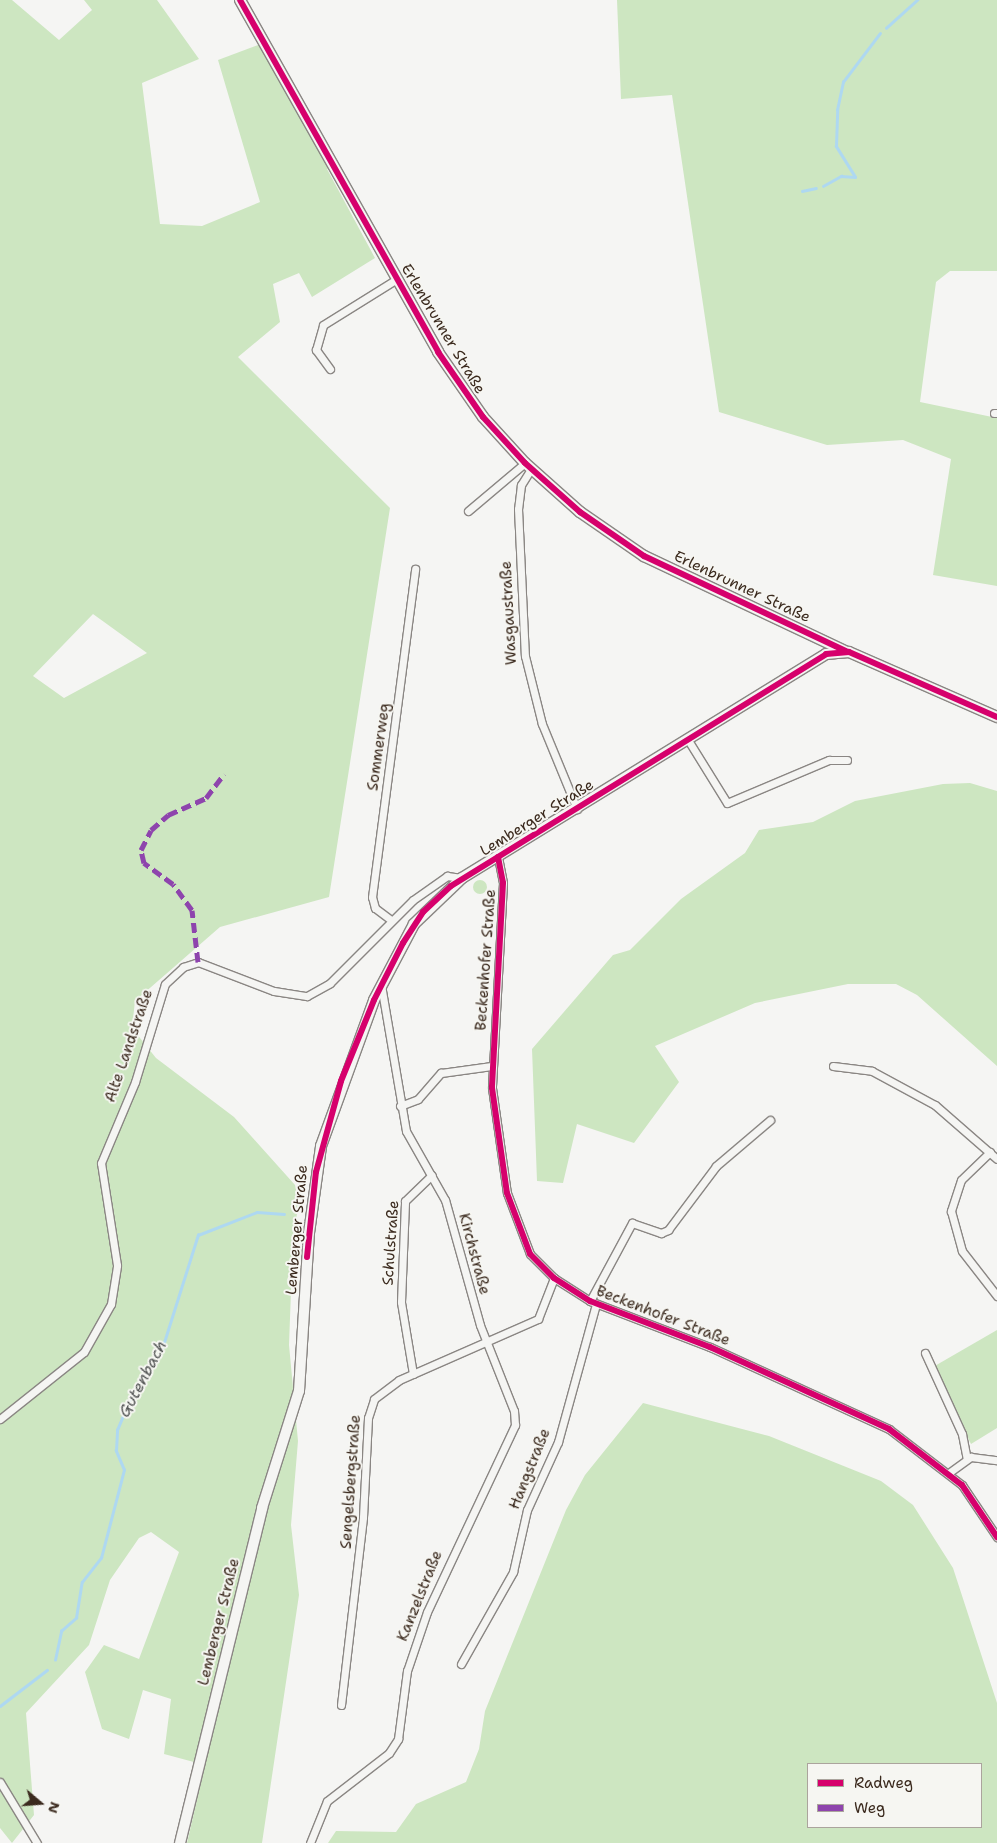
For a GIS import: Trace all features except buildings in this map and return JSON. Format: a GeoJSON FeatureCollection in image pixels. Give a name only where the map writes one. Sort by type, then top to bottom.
{"type":"FeatureCollection","features":[{"type":"Feature","properties":{"kind":"main road","name":"Erlenbrunner Straße"},"geometry":{"type":"LineString","coordinates":[[240,0],[397,278],[466,393],[528,466],[580,512],[644,556],[849,652]]}},
{"type":"Feature","properties":{"kind":"main road","name":"Erlenbrunner Straße"},"geometry":{"type":"LineString","coordinates":[[817,638],[826,654]]}},
{"type":"Feature","properties":{"kind":"main road","name":"Lemberger Straße"},"geometry":{"type":"LineString","coordinates":[[180,1843],[258,1523],[299,1391],[309,1233],[321,1146],[342,1081],[381,985],[414,924],[462,878],[577,809],[826,654],[849,652],[997,718]]}},
{"type":"Feature","properties":{"kind":"street","name":"Erlenbrunner Straße"},"geometry":{"type":"LineString","coordinates":[[330,369],[316,350],[323,324],[397,278]]}},
{"type":"Feature","properties":{"kind":"street"},"geometry":{"type":"LineString","coordinates":[[468,512],[528,466]]}},
{"type":"Feature","properties":{"kind":"street","name":"Wasgaustraße"},"geometry":{"type":"LineString","coordinates":[[528,466],[521,485],[518,509],[526,664],[542,724],[577,809]]}},
{"type":"Feature","properties":{"kind":"street","name":"Sommerweg"},"geometry":{"type":"LineString","coordinates":[[391,920],[375,908],[372,897],[415,569]]}},
{"type":"Feature","properties":{"kind":"street"},"geometry":{"type":"LineString","coordinates":[[688,740],[727,803],[830,760],[847,760]]}},
{"type":"Feature","properties":{"kind":"street","name":"Beckenhofer Straße"},"geometry":{"type":"LineString","coordinates":[[498,857],[503,883],[492,1066],[497,1143],[511,1208],[530,1254],[554,1278],[593,1303],[710,1347],[865,1416],[950,1472],[977,1503],[997,1537]]}},
{"type":"Feature","properties":{"kind":"street","name":"Alte Landstraße"},"geometry":{"type":"LineString","coordinates":[[0,1419],[84,1352],[111,1304],[117,1265],[101,1163],[135,1082],[165,984],[198,962],[274,991],[308,996],[335,978],[391,920],[441,878],[462,878]]}},
{"type":"Feature","properties":{"kind":"street"},"geometry":{"type":"LineString","coordinates":[[381,985],[400,1106],[409,1138],[432,1175]]}},
{"type":"Feature","properties":{"kind":"street"},"geometry":{"type":"LineString","coordinates":[[400,1106],[418,1099],[441,1072],[492,1066]]}},
{"type":"Feature","properties":{"kind":"street"},"geometry":{"type":"LineString","coordinates":[[833,1066],[862,1068],[919,1096],[944,1111],[997,1159]]}},
{"type":"Feature","properties":{"kind":"street","name":"Hangstraße"},"geometry":{"type":"LineString","coordinates":[[460,1664],[513,1572],[527,1510],[558,1442],[593,1303],[630,1225],[637,1222],[661,1233],[668,1230],[716,1166],[770,1120]]}},
{"type":"Feature","properties":{"kind":"street"},"geometry":{"type":"LineString","coordinates":[[990,1152],[961,1180],[952,1211],[962,1251],[997,1296]]}},
{"type":"Feature","properties":{"kind":"street","name":"Kirchstraße"},"geometry":{"type":"LineString","coordinates":[[432,1175],[445,1200],[485,1341]]}},
{"type":"Feature","properties":{"kind":"street","name":"Schulstraße"},"geometry":{"type":"LineString","coordinates":[[413,1374],[401,1302],[406,1201],[432,1175]]}},
{"type":"Feature","properties":{"kind":"street","name":"Sengelsbergstraße"},"geometry":{"type":"LineString","coordinates":[[341,1705],[360,1551],[369,1411],[378,1393],[413,1374],[538,1319],[554,1278]]}},
{"type":"Feature","properties":{"kind":"street","name":"Kanzelstraße"},"geometry":{"type":"LineString","coordinates":[[310,1843],[327,1801],[389,1752],[398,1739],[407,1671],[435,1589],[513,1433],[514,1411],[485,1341]]}},
{"type":"Feature","properties":{"kind":"street"},"geometry":{"type":"LineString","coordinates":[[925,1353],[960,1429],[967,1459]]}},
{"type":"Feature","properties":{"kind":"street"},"geometry":{"type":"LineString","coordinates":[[950,1472],[967,1459],[997,1460]]}},
{"type":"Feature","properties":{"kind":"street"},"geometry":{"type":"LineString","coordinates":[[0,1782],[38,1843]]}},
{"type":"Feature","properties":{"kind":"green space"},"geometry":{"type":"Polygon","coordinates":[[[0,0],[12,0],[59,40],[92,10],[84,0],[157,0],[199,59],[142,83],[160,224],[202,226],[260,202],[218,60],[261,44],[331,167],[327,169],[375,258],[312,297],[299,273],[273,284],[280,322],[238,357],[390,508],[329,897],[220,927],[135,1001],[132,1028],[156,1058],[234,1117],[295,1185],[299,1202],[293,1237],[289,1345],[298,1441],[291,1525],[299,1595],[262,1843],[187,1843],[205,1765],[164,1754],[171,1699],[143,1690],[129,1739],[102,1729],[85,1672],[104,1645],[139,1659],[179,1552],[151,1532],[139,1538],[110,1580],[89,1645],[26,1713],[34,1815],[12,1843],[0,1828],[0,0]],[[93,614],[33,676],[64,698],[147,653],[93,614]]]}},
{"type":"Feature","properties":{"kind":"green space"},"geometry":{"type":"Polygon","coordinates":[[[617,0],[997,0],[997,271],[950,271],[936,282],[920,402],[997,418],[997,586],[933,575],[951,459],[903,440],[827,445],[719,412],[672,95],[621,99],[617,0]]]}},
{"type":"Feature","properties":{"kind":"green space"},"geometry":{"type":"Polygon","coordinates":[[[970,783],[997,791],[997,1066],[917,995],[896,984],[848,984],[755,1003],[655,1046],[679,1082],[634,1143],[577,1124],[563,1183],[537,1181],[532,1049],[613,955],[630,950],[681,899],[745,853],[759,830],[813,822],[855,801],[943,784],[970,783]]]}},
{"type":"Feature","properties":{"kind":"green space"},"geometry":{"type":"Polygon","coordinates":[[[477,880],[483,880],[487,887],[483,894],[477,894],[473,890],[473,884],[477,880]]]}},
{"type":"Feature","properties":{"kind":"green space"},"geometry":{"type":"Polygon","coordinates":[[[997,1330],[997,1428],[971,1444],[933,1367],[997,1330]]]}},
{"type":"Feature","properties":{"kind":"green space"},"geometry":{"type":"Polygon","coordinates":[[[643,1403],[769,1436],[881,1481],[913,1505],[953,1568],[997,1703],[997,1843],[328,1843],[336,1831],[396,1832],[416,1804],[466,1782],[479,1749],[485,1711],[566,1510],[585,1475],[643,1403]]]}},
{"type":"Feature","properties":{"kind":"waterway"},"geometry":{"type":"LineString","coordinates":[[886,28],[917,0]]}},
{"type":"Feature","properties":{"kind":"waterway"},"geometry":{"type":"LineString","coordinates":[[823,186],[841,176],[855,177],[836,146],[837,110],[843,82],[880,33]]}},
{"type":"Feature","properties":{"kind":"waterway"},"geometry":{"type":"LineString","coordinates":[[802,191],[816,188]]}},
{"type":"Feature","properties":{"kind":"waterway","name":"Gutenbach"},"geometry":{"type":"LineString","coordinates":[[55,1660],[61,1631],[76,1618],[82,1582],[101,1558],[124,1470],[116,1451],[117,1430],[133,1392],[161,1352],[198,1235],[257,1212],[284,1214]]}},
{"type":"Feature","properties":{"kind":"waterway","name":"Gutenbach"},"geometry":{"type":"LineString","coordinates":[[0,1706],[47,1670]]}},
{"type":"Feature","properties":{"kind":"marked path"},"geometry":{"type":"LineString","coordinates":[[198,962],[192,910],[173,884],[144,863],[141,850],[151,830],[168,815],[206,798],[224,774]]}},
{"type":"Feature","properties":{"kind":"cycle path"},"geometry":{"type":"LineString","coordinates":[[240,0],[438,352],[483,417],[525,463],[580,512],[644,556],[846,651]]}},
{"type":"Feature","properties":{"kind":"cycle path"},"geometry":{"type":"LineString","coordinates":[[307,1257],[316,1172],[341,1081],[374,1000],[403,943],[423,912],[451,886],[826,654],[849,652],[997,717]]}},
{"type":"Feature","properties":{"kind":"cycle path"},"geometry":{"type":"LineString","coordinates":[[498,857],[503,883],[492,1088],[507,1193],[530,1254],[554,1278],[590,1301],[710,1347],[889,1429],[962,1485],[997,1537]]}}]}
